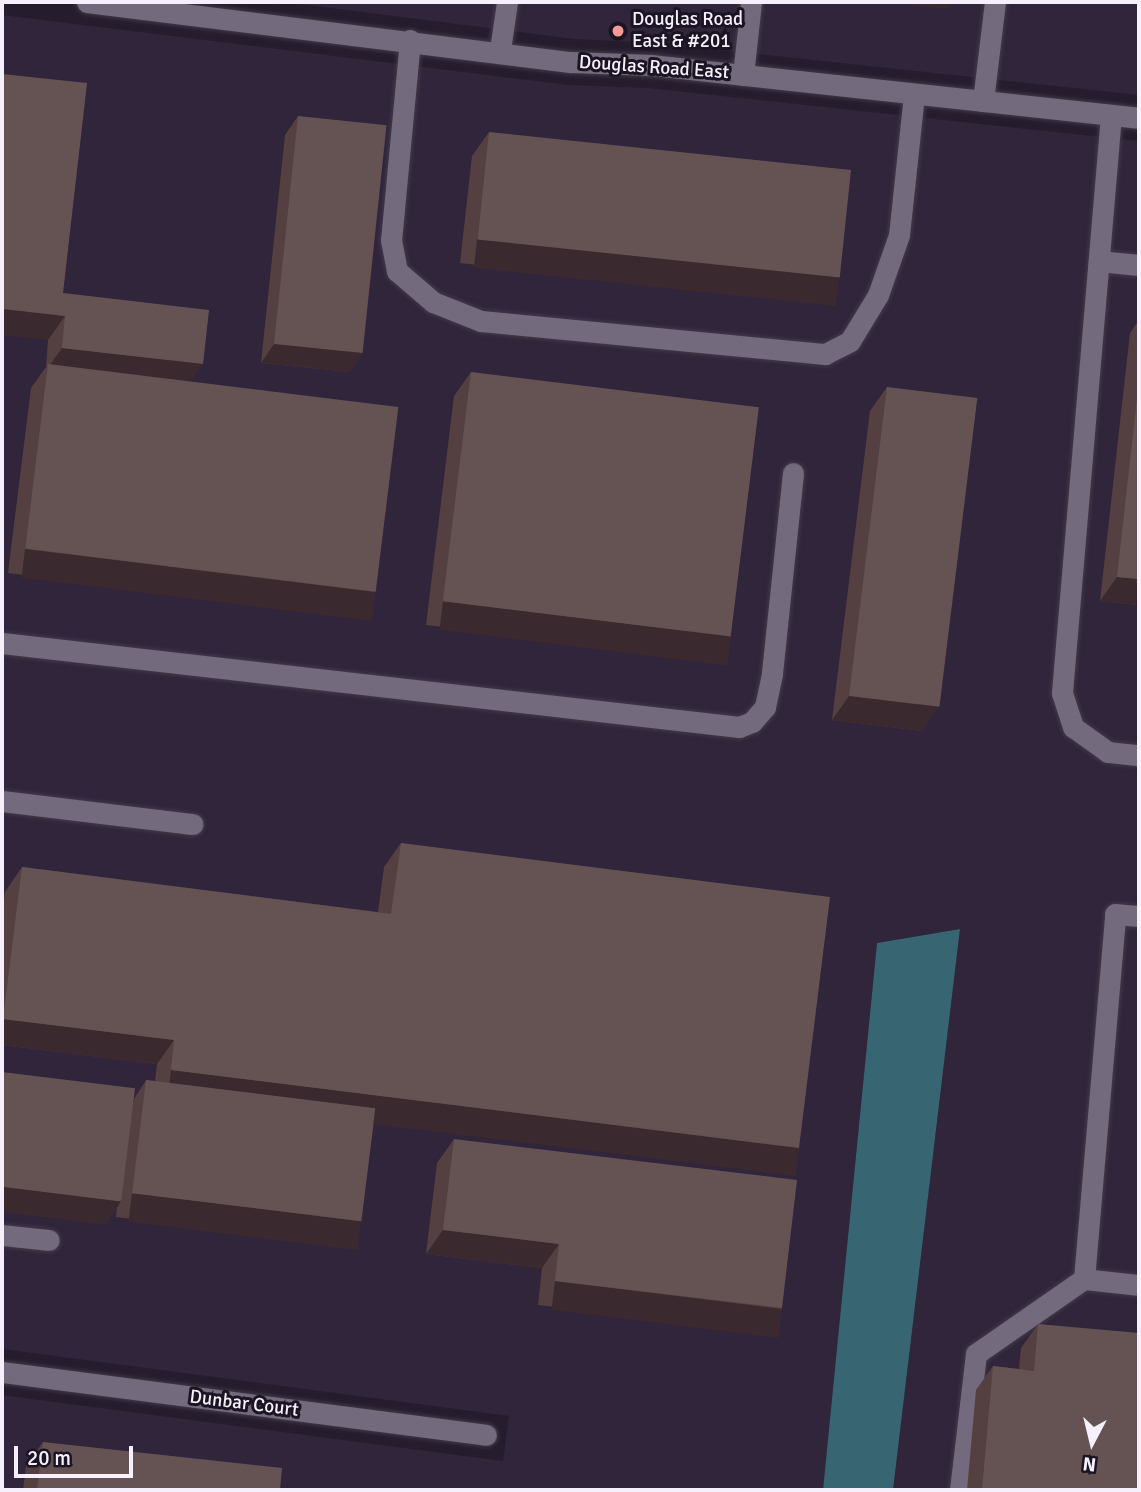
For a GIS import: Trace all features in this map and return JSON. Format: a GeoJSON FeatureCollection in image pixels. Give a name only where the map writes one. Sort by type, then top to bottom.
{"type":"FeatureCollection","features":[{"type":"Feature","properties":{"kind":"street","name":"Douglas Road East"},"geometry":{"type":"LineString","coordinates":[[88,2],[500,50],[570,62],[743,75],[1139,118]]}},
{"type":"Feature","properties":{"kind":"street"},"geometry":{"type":"LineString","coordinates":[[500,50],[507,2]]}},
{"type":"Feature","properties":{"kind":"street"},"geometry":{"type":"LineString","coordinates":[[743,75],[751,2]]}},
{"type":"Feature","properties":{"kind":"street"},"geometry":{"type":"LineString","coordinates":[[984,101],[995,2]]}},
{"type":"Feature","properties":{"kind":"street"},"geometry":{"type":"LineString","coordinates":[[410,40],[391,240],[397,271],[433,302],[481,321],[825,354],[850,341],[878,295],[900,235],[914,94]]}},
{"type":"Feature","properties":{"kind":"street"},"geometry":{"type":"LineString","coordinates":[[1111,115],[1062,693],[1073,727],[1108,751],[1139,755]]}},
{"type":"Feature","properties":{"kind":"street"},"geometry":{"type":"LineString","coordinates":[[1099,261],[1139,265]]}},
{"type":"Feature","properties":{"kind":"street"},"geometry":{"type":"LineString","coordinates":[[2,643],[739,727],[752,722],[765,707],[772,673],[793,473]]}},
{"type":"Feature","properties":{"kind":"street"},"geometry":{"type":"LineString","coordinates":[[2,801],[193,824]]}},
{"type":"Feature","properties":{"kind":"street"},"geometry":{"type":"LineString","coordinates":[[1084,1279],[1115,914],[1139,916]]}},
{"type":"Feature","properties":{"kind":"street"},"geometry":{"type":"LineString","coordinates":[[2,1236],[49,1240]]}},
{"type":"Feature","properties":{"kind":"street"},"geometry":{"type":"LineString","coordinates":[[960,1490],[976,1354],[1084,1279],[1139,1285]]}},
{"type":"Feature","properties":{"kind":"street","name":"Dunbar Court"},"geometry":{"type":"LineString","coordinates":[[2,1372],[486,1435]]}},
{"type":"Feature","properties":{"kind":"shaded area"},"geometry":{"type":"Polygon","coordinates":[[[283,2],[1139,2],[1139,95],[654,43],[574,39],[283,2]]]}},
{"type":"Feature","properties":{"kind":"shaded area"},"geometry":{"type":"Polygon","coordinates":[[[2,15],[569,85],[649,88],[1139,141],[1139,1490],[893,1490],[960,929],[877,943],[823,1490],[2,1490],[2,1395],[503,1461],[509,1416],[2,1349],[2,15]]]}},
{"type":"Feature","properties":{"kind":"water"},"geometry":{"type":"Polygon","coordinates":[[[960,929],[893,1490],[823,1490],[877,943],[960,929]]]}},
{"type":"Feature","properties":{"kind":"building"},"geometry":{"type":"Polygon","coordinates":[[[2,74],[87,83],[63,293],[209,310],[203,364],[62,348],[65,316],[2,309],[2,74]]]}},
{"type":"Feature","properties":{"kind":"building"},"geometry":{"type":"Polygon","coordinates":[[[298,116],[387,125],[363,353],[274,344],[298,116]]]}},
{"type":"Feature","properties":{"kind":"building"},"geometry":{"type":"Polygon","coordinates":[[[489,132],[851,170],[840,277],[478,239],[489,132]]]}},
{"type":"Feature","properties":{"kind":"building"},"geometry":{"type":"Polygon","coordinates":[[[48,364],[398,407],[376,592],[25,549],[48,364]]]}},
{"type":"Feature","properties":{"kind":"building"},"geometry":{"type":"Polygon","coordinates":[[[471,372],[759,407],[731,637],[443,601],[471,372]]]}},
{"type":"Feature","properties":{"kind":"building"},"geometry":{"type":"Polygon","coordinates":[[[1139,381],[1139,579],[1117,577],[1139,381]]]}},
{"type":"Feature","properties":{"kind":"building"},"geometry":{"type":"Polygon","coordinates":[[[887,387],[977,398],[939,707],[849,696],[887,387]]]}},
{"type":"Feature","properties":{"kind":"building"},"geometry":{"type":"Polygon","coordinates":[[[401,843],[830,897],[799,1148],[171,1070],[174,1040],[3,1019],[22,867],[391,914],[401,843]]]}},
{"type":"Feature","properties":{"kind":"building"},"geometry":{"type":"Polygon","coordinates":[[[2,1072],[135,1088],[121,1201],[2,1187],[2,1072]]]}},
{"type":"Feature","properties":{"kind":"building"},"geometry":{"type":"Polygon","coordinates":[[[146,1080],[375,1108],[361,1221],[132,1193],[146,1080]]]}},
{"type":"Feature","properties":{"kind":"building"},"geometry":{"type":"Polygon","coordinates":[[[454,1139],[797,1180],[782,1308],[555,1281],[559,1244],[443,1230],[454,1139]]]}},
{"type":"Feature","properties":{"kind":"building"},"geometry":{"type":"Polygon","coordinates":[[[1038,1324],[1139,1333],[1139,1490],[982,1490],[993,1366],[1034,1371],[1038,1324]]]}},
{"type":"Feature","properties":{"kind":"building"},"geometry":{"type":"Polygon","coordinates":[[[43,1442],[282,1468],[280,1490],[37,1490],[43,1442]]]}},
{"type":"Feature","properties":{"kind":"place","name":"Douglas Road East & #201"},"geometry":{"type":"Point","coordinates":[618,31]}}]}
